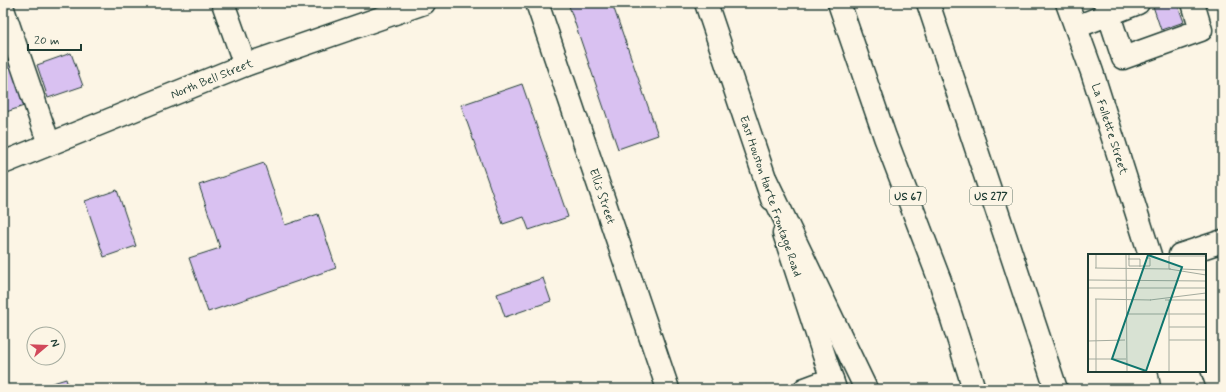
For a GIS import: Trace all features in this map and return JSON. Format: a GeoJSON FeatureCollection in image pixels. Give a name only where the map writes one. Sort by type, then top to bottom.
{"type":"FeatureCollection","features":[{"type":"Feature","properties":{"kind":"main road"},"geometry":{"type":"LineString","coordinates":[[223,3],[245,65]]}},
{"type":"Feature","properties":{"kind":"main road","name":"North Bell Street"},"geometry":{"type":"LineString","coordinates":[[3,163],[245,65],[424,3]]}},
{"type":"Feature","properties":{"kind":"main road","name":"Ellis Street"},"geometry":{"type":"LineString","coordinates":[[538,3],[668,389]]}},
{"type":"Feature","properties":{"kind":"main road","name":"East Houston Harte Frontage Road"},"geometry":{"type":"LineString","coordinates":[[706,3],[833,384]]}},
{"type":"Feature","properties":{"kind":"main road","name":"US 67"},"geometry":{"type":"LineString","coordinates":[[839,3],[885,136],[940,282],[974,389]]}},
{"type":"Feature","properties":{"kind":"main road","name":"US 277"},"geometry":{"type":"LineString","coordinates":[[928,3],[1056,389]]}},
{"type":"Feature","properties":{"kind":"main road","name":"La Follette Street"},"geometry":{"type":"LineString","coordinates":[[1067,3],[1092,72],[1150,254]]}},
{"type":"Feature","properties":{"kind":"main road"},"geometry":{"type":"LineString","coordinates":[[1076,27],[1107,9],[1138,3]]}},
{"type":"Feature","properties":{"kind":"main road"},"geometry":{"type":"LineString","coordinates":[[1107,9],[1123,58],[1201,30],[1193,3]]}},
{"type":"Feature","properties":{"kind":"main road"},"geometry":{"type":"LineString","coordinates":[[3,9],[49,144]]}},
{"type":"Feature","properties":{"kind":"main road"},"geometry":{"type":"LineString","coordinates":[[766,180],[866,389]]}},
{"type":"Feature","properties":{"kind":"main road"},"geometry":{"type":"LineString","coordinates":[[1183,254],[1223,241]]}},
{"type":"Feature","properties":{"kind":"main road"},"geometry":{"type":"LineString","coordinates":[[1170,372],[1173,389]]}},
{"type":"Feature","properties":{"kind":"main road"},"geometry":{"type":"LineString","coordinates":[[1188,372],[1194,389]]}},
{"type":"Feature","properties":{"kind":"main road"},"geometry":{"type":"LineString","coordinates":[[805,389],[833,384]]}},
{"type":"Feature","properties":{"kind":"building"},"geometry":{"type":"Polygon","coordinates":[[[568,3],[612,3],[658,135],[618,149],[568,3]]]}},
{"type":"Feature","properties":{"kind":"building"},"geometry":{"type":"Polygon","coordinates":[[[1152,3],[1177,3],[1184,22],[1161,30],[1152,3]]]}},
{"type":"Feature","properties":{"kind":"building"},"geometry":{"type":"Polygon","coordinates":[[[3,24],[30,104],[3,113],[3,24]]]}},
{"type":"Feature","properties":{"kind":"building"},"geometry":{"type":"Polygon","coordinates":[[[71,53],[83,86],[48,98],[37,65],[71,53]]]}},
{"type":"Feature","properties":{"kind":"building"},"geometry":{"type":"Polygon","coordinates":[[[522,84],[568,217],[529,230],[524,217],[503,224],[461,105],[522,84]]]}},
{"type":"Feature","properties":{"kind":"building"},"geometry":{"type":"Polygon","coordinates":[[[264,163],[285,225],[318,214],[336,268],[208,312],[189,258],[220,248],[199,185],[264,163]]]}},
{"type":"Feature","properties":{"kind":"building"},"geometry":{"type":"Polygon","coordinates":[[[117,190],[136,246],[104,257],[85,201],[117,190]]]}},
{"type":"Feature","properties":{"kind":"building"},"geometry":{"type":"Polygon","coordinates":[[[543,278],[551,301],[505,317],[497,294],[543,278]]]}},
{"type":"Feature","properties":{"kind":"building"},"geometry":{"type":"Polygon","coordinates":[[[66,379],[69,389],[44,389],[43,386],[66,379]]]}}]}
